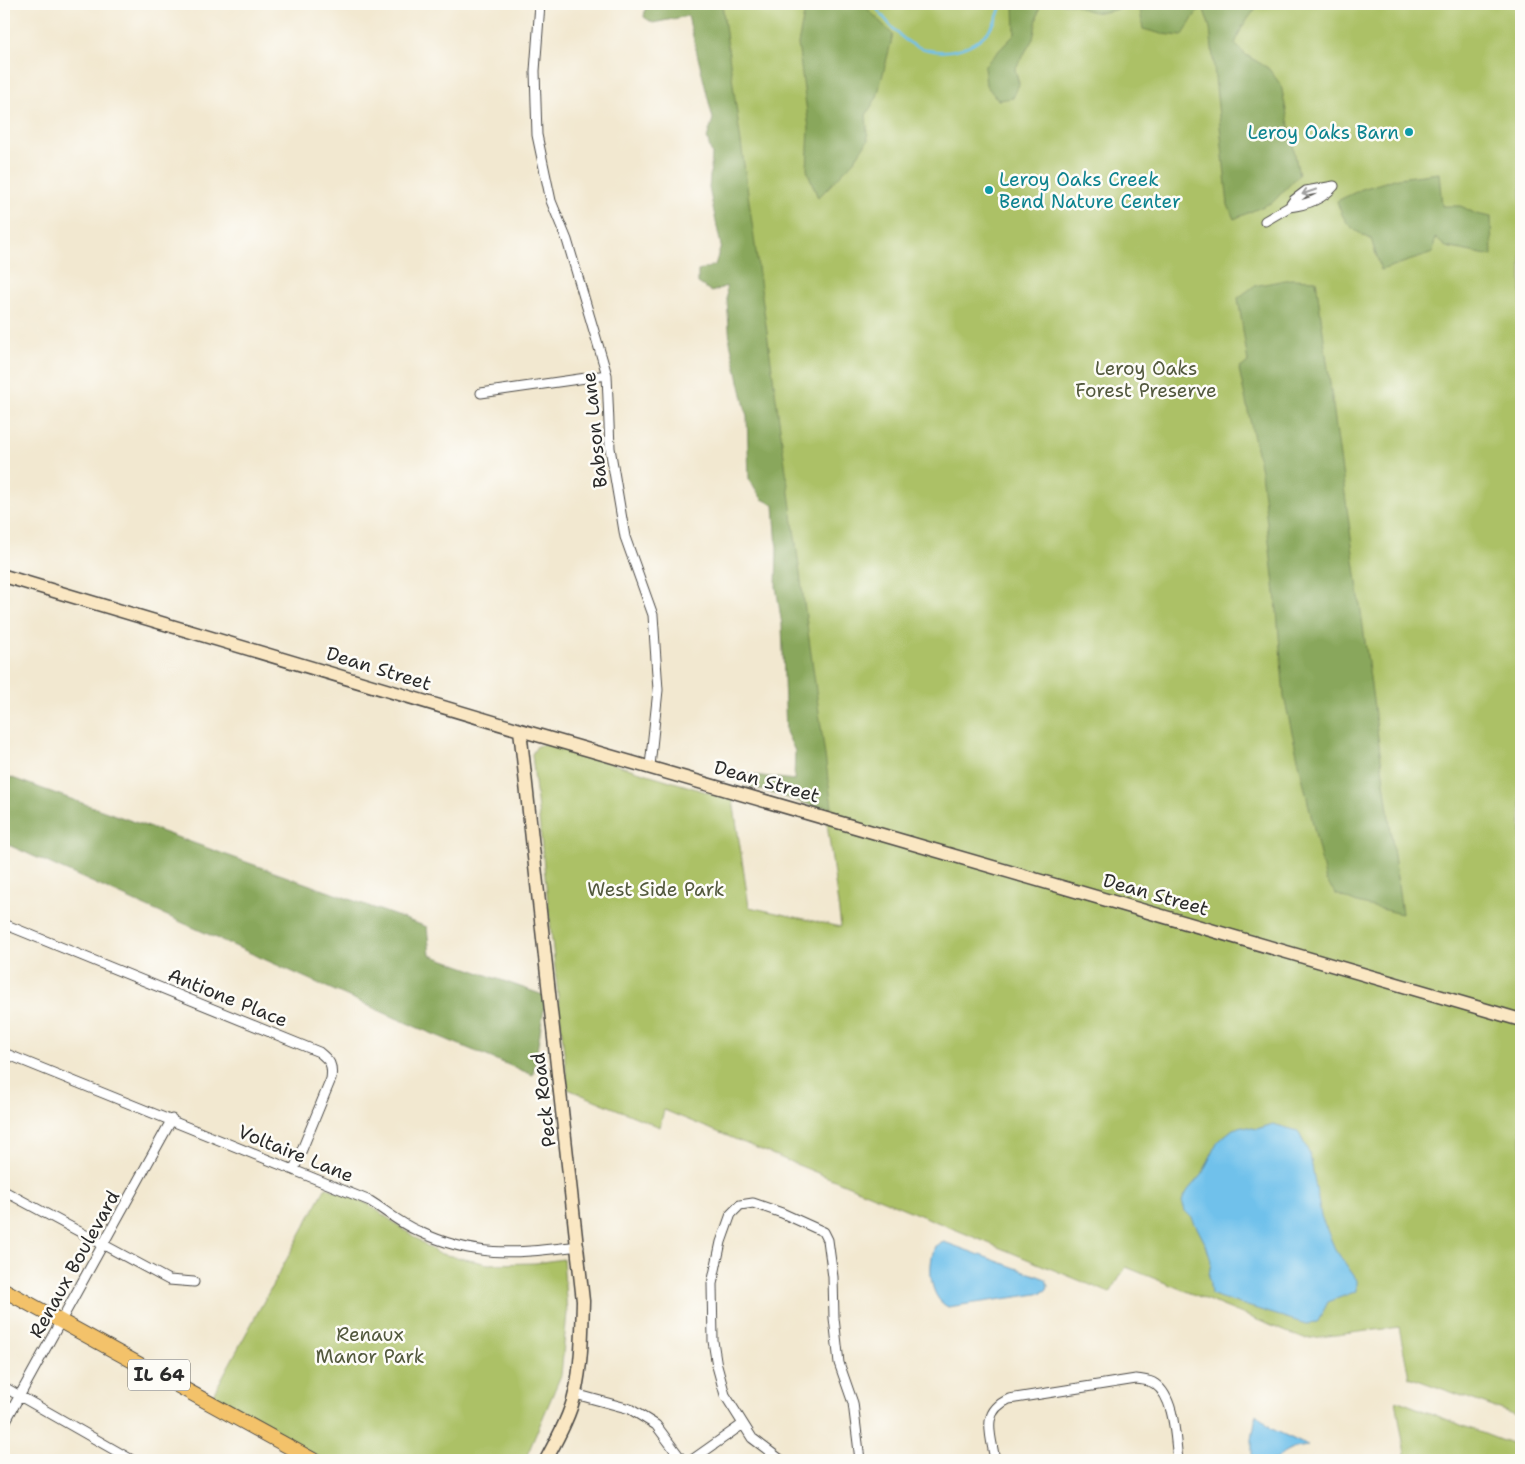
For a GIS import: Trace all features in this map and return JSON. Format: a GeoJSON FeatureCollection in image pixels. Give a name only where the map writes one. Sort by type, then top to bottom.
{"type":"FeatureCollection","features":[{"type":"Feature","properties":{"kind":"main road","name":"IL 64"},"geometry":{"type":"LineString","coordinates":[[4,1290],[313,1460]]}},
{"type":"Feature","properties":{"kind":"street","name":"Babson Lane"},"geometry":{"type":"LineString","coordinates":[[540,4],[535,70],[537,135],[551,201],[567,240],[607,374],[610,448],[625,537],[653,615],[658,690],[650,766]]}},
{"type":"Feature","properties":{"kind":"street"},"geometry":{"type":"LineString","coordinates":[[1265,220],[1289,207]]}},
{"type":"Feature","properties":{"kind":"street"},"geometry":{"type":"LineString","coordinates":[[481,393],[607,374]]}},
{"type":"Feature","properties":{"kind":"street","name":"Dean Street"},"geometry":{"type":"LineString","coordinates":[[4,576],[520,730],[650,766],[1521,1020]]}},
{"type":"Feature","properties":{"kind":"street","name":"Peck Road"},"geometry":{"type":"LineString","coordinates":[[520,730],[584,1301],[575,1394],[546,1460]]}},
{"type":"Feature","properties":{"kind":"street","name":"Antione Place"},"geometry":{"type":"LineString","coordinates":[[4,924],[319,1052],[329,1060],[332,1070],[330,1079],[294,1169]]}},
{"type":"Feature","properties":{"kind":"street","name":"Voltaire Lane"},"geometry":{"type":"LineString","coordinates":[[4,1053],[370,1201],[416,1231],[449,1244],[482,1252],[515,1253],[578,1246]]}},
{"type":"Feature","properties":{"kind":"street","name":"Renaux Boulevard"},"geometry":{"type":"LineString","coordinates":[[4,1424],[172,1120]]}},
{"type":"Feature","properties":{"kind":"street"},"geometry":{"type":"LineString","coordinates":[[4,1191],[169,1280],[194,1282]]}},
{"type":"Feature","properties":{"kind":"street"},"geometry":{"type":"LineString","coordinates":[[781,1460],[752,1438],[726,1395],[717,1366],[713,1341],[712,1284],[720,1242],[731,1214],[740,1205],[753,1203],[782,1213],[824,1232],[828,1240],[839,1363],[853,1403],[860,1460]]}},
{"type":"Feature","properties":{"kind":"street"},"geometry":{"type":"LineString","coordinates":[[995,1460],[990,1425],[991,1415],[1000,1403],[1009,1399],[1136,1379],[1153,1382],[1163,1391],[1169,1402],[1178,1460]]}},
{"type":"Feature","properties":{"kind":"street"},"geometry":{"type":"LineString","coordinates":[[4,1387],[132,1460]]}},
{"type":"Feature","properties":{"kind":"street"},"geometry":{"type":"LineString","coordinates":[[575,1394],[630,1408],[656,1425],[682,1460]]}},
{"type":"Feature","properties":{"kind":"street"},"geometry":{"type":"LineString","coordinates":[[692,1460],[743,1424]]}},
{"type":"Feature","properties":{"kind":"green space"},"geometry":{"type":"Polygon","coordinates":[[[646,4],[722,4],[832,807],[817,807],[745,785],[746,774],[794,780],[795,751],[786,732],[782,625],[776,586],[777,548],[774,505],[762,499],[749,479],[747,416],[730,342],[726,286],[712,292],[698,283],[698,271],[715,265],[721,246],[709,188],[712,155],[707,138],[713,119],[688,16],[653,23],[644,17],[646,4]]]}},
{"type":"Feature","properties":{"kind":"green space","name":"Leroy Oaks Forest Preserve"},"geometry":{"type":"Polygon","coordinates":[[[717,4],[1521,4],[1521,1417],[1409,1377],[1399,1327],[1304,1339],[1126,1267],[1110,1293],[664,1110],[660,1127],[568,1089],[532,754],[537,746],[548,744],[733,800],[749,907],[841,927],[717,4]]]}},
{"type":"Feature","properties":{"kind":"green space"},"geometry":{"type":"Polygon","coordinates":[[[806,4],[863,4],[893,35],[877,97],[866,115],[868,140],[854,161],[818,198],[807,170],[809,128],[798,44],[806,4]]]}},
{"type":"Feature","properties":{"kind":"green space"},"geometry":{"type":"Polygon","coordinates":[[[1014,4],[1040,4],[1033,39],[1015,69],[1019,84],[1013,98],[998,100],[986,85],[984,66],[1015,34],[1014,4]]]}},
{"type":"Feature","properties":{"kind":"green space"},"geometry":{"type":"Polygon","coordinates":[[[1075,4],[1127,4],[1107,12],[1094,12],[1075,4]]]}},
{"type":"Feature","properties":{"kind":"green space"},"geometry":{"type":"Polygon","coordinates":[[[1129,4],[1259,4],[1242,27],[1235,44],[1246,55],[1268,68],[1281,85],[1299,175],[1273,202],[1234,219],[1228,205],[1210,28],[1203,7],[1182,36],[1162,34],[1143,29],[1140,9],[1129,4]]]}},
{"type":"Feature","properties":{"kind":"green space"},"geometry":{"type":"Polygon","coordinates":[[[1439,173],[1442,206],[1461,206],[1476,214],[1491,217],[1492,256],[1446,247],[1435,238],[1433,253],[1381,270],[1371,239],[1358,232],[1345,220],[1337,201],[1362,189],[1398,178],[1439,173]]]}},
{"type":"Feature","properties":{"kind":"green space"},"geometry":{"type":"Polygon","coordinates":[[[1291,279],[1316,280],[1402,914],[1357,903],[1336,894],[1326,881],[1284,697],[1277,611],[1261,471],[1239,369],[1248,362],[1238,298],[1254,286],[1291,279]]]}},
{"type":"Feature","properties":{"kind":"green space"},"geometry":{"type":"Polygon","coordinates":[[[4,775],[427,927],[430,955],[546,996],[533,1075],[416,1027],[4,843],[4,775]]]}},
{"type":"Feature","properties":{"kind":"green space","name":"Renaux Manor Park"},"geometry":{"type":"Polygon","coordinates":[[[326,1187],[368,1204],[437,1253],[488,1264],[536,1263],[563,1259],[567,1313],[561,1375],[525,1460],[325,1460],[211,1398],[326,1187]]]}},
{"type":"Feature","properties":{"kind":"green space"},"geometry":{"type":"Polygon","coordinates":[[[1396,1400],[1521,1448],[1521,1460],[1406,1460],[1396,1400]]]}},
{"type":"Feature","properties":{"kind":"water"},"geometry":{"type":"Polygon","coordinates":[[[1273,1124],[1298,1131],[1310,1155],[1321,1216],[1335,1249],[1357,1280],[1357,1291],[1328,1302],[1317,1323],[1306,1324],[1211,1294],[1209,1276],[1211,1261],[1206,1245],[1192,1218],[1185,1211],[1182,1201],[1188,1190],[1202,1174],[1218,1141],[1233,1129],[1243,1126],[1257,1129],[1273,1124]]]}},
{"type":"Feature","properties":{"kind":"water"},"geometry":{"type":"Polygon","coordinates":[[[944,1242],[1046,1279],[1047,1290],[1037,1294],[948,1307],[937,1296],[931,1280],[931,1262],[935,1246],[944,1242]]]}},
{"type":"Feature","properties":{"kind":"water"},"geometry":{"type":"Polygon","coordinates":[[[1256,1414],[1272,1429],[1308,1446],[1290,1450],[1276,1460],[1252,1460],[1252,1440],[1256,1414]]]}},
{"type":"Feature","properties":{"kind":"waterway"},"geometry":{"type":"LineString","coordinates":[[873,4],[892,27],[908,42],[928,50],[941,51],[955,50],[968,46],[980,39],[997,18],[1001,4]]}},
{"type":"Feature","properties":{"kind":"place","name":"Leroy Oaks Barn"},"geometry":{"type":"Point","coordinates":[1409,132]}},
{"type":"Feature","properties":{"kind":"place","name":"Leroy Oaks Creek Bend Nature Center"},"geometry":{"type":"Point","coordinates":[989,190]}},
{"type":"Feature","properties":{"kind":"park label","name":"West Side Park"},"geometry":{"type":"Point","coordinates":[656,889]}}]}
